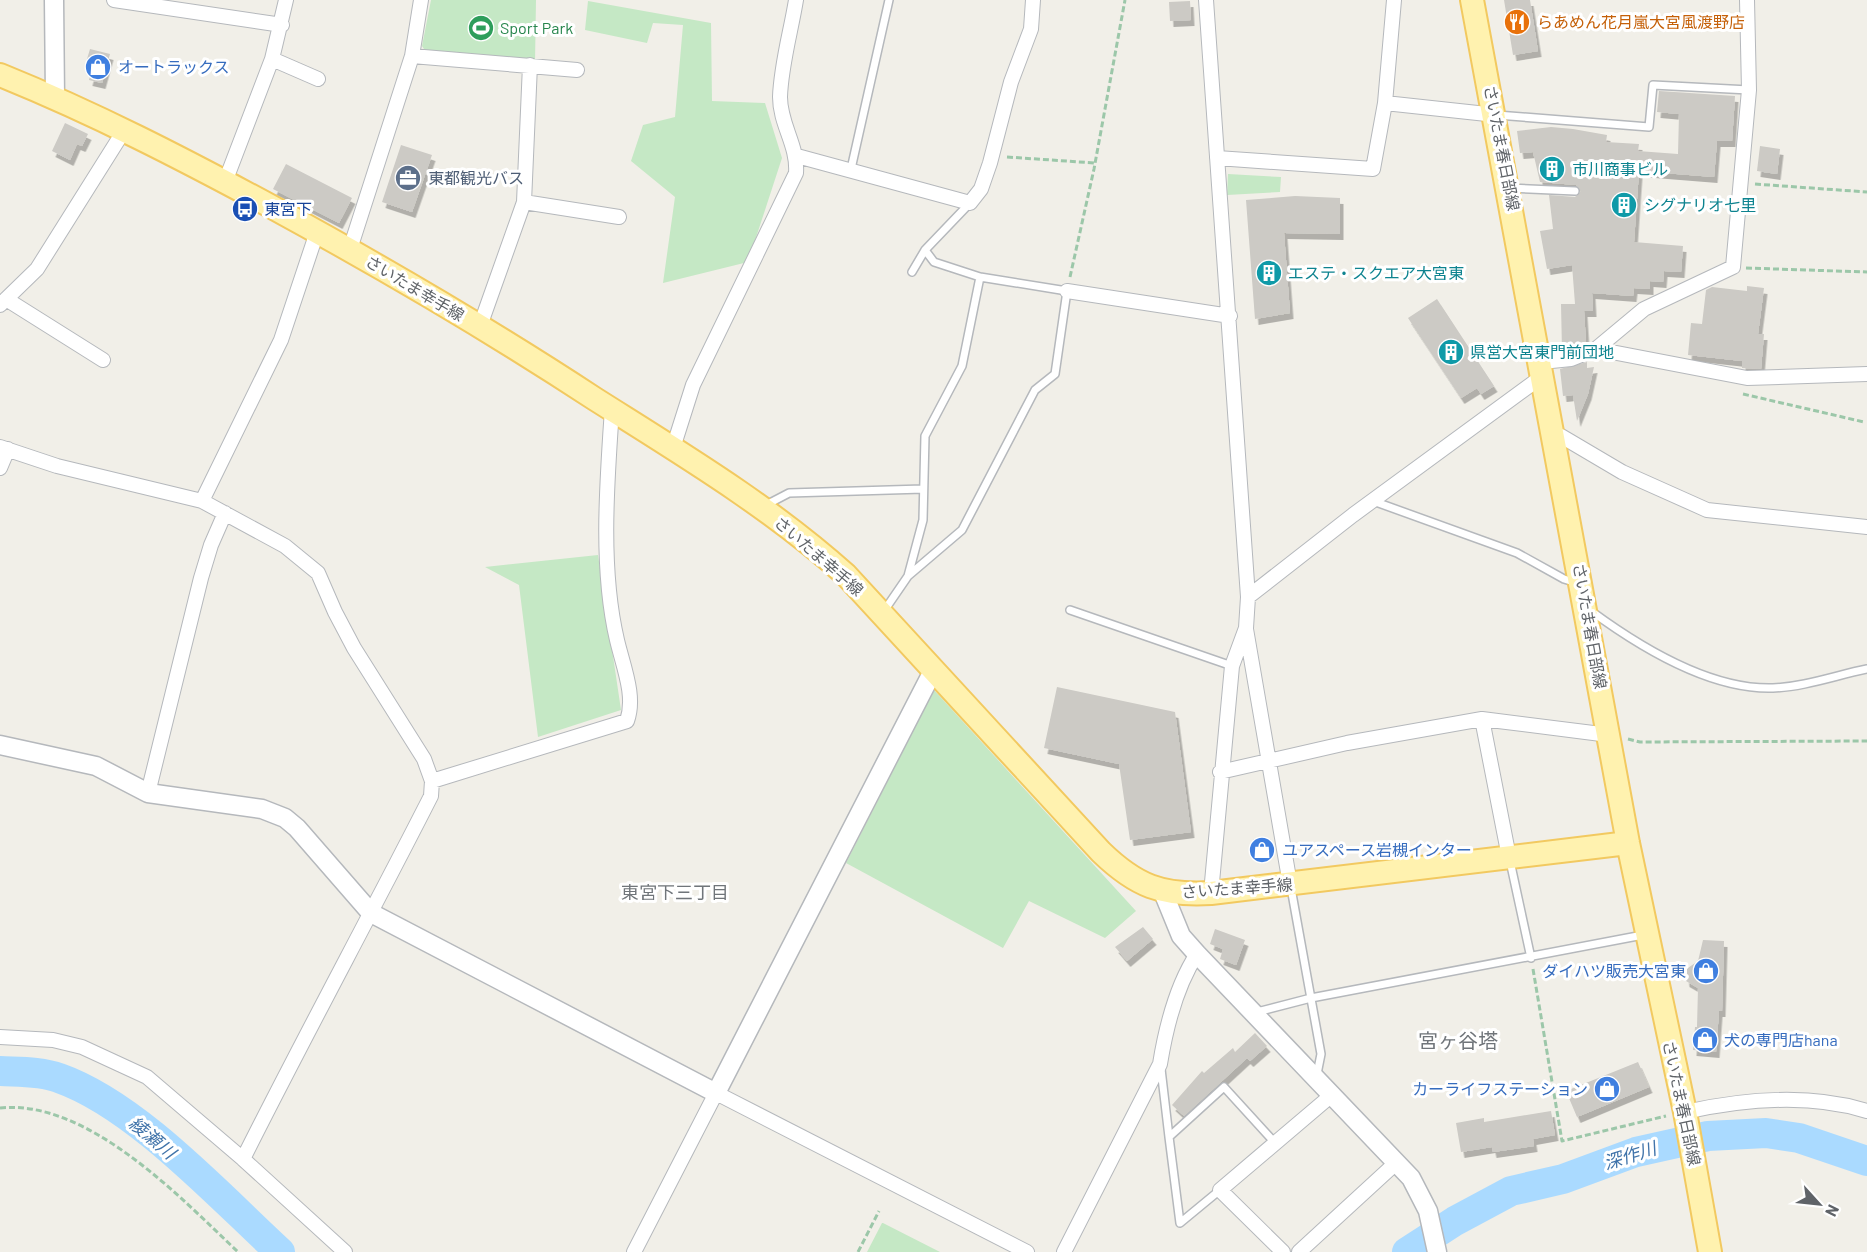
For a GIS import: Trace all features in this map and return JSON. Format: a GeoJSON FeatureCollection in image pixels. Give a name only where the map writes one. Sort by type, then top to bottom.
{"type":"FeatureCollection","features":[{"type":"Feature","properties":{"kind":"main road","name":"さいたま春日部線"},"geometry":{"type":"LineString","coordinates":[[1472,0],[1496,115],[1628,843],[1686,1116],[1710,1252]]}},
{"type":"Feature","properties":{"kind":"main road","name":"さいたま幸手線"},"geometry":{"type":"LineString","coordinates":[[0,75],[125,129],[350,249],[480,326],[762,507],[805,539],[883,613],[1108,859],[1130,877],[1163,892],[1211,893],[1628,843]]}},
{"type":"Feature","properties":{"kind":"street"},"geometry":{"type":"LineString","coordinates":[[54,0],[55,97]]}},
{"type":"Feature","properties":{"kind":"street"},"geometry":{"type":"LineString","coordinates":[[114,0],[282,25]]}},
{"type":"Feature","properties":{"kind":"street"},"geometry":{"type":"LineString","coordinates":[[225,182],[272,59],[282,25],[286,0]]}},
{"type":"Feature","properties":{"kind":"street"},"geometry":{"type":"LineString","coordinates":[[350,249],[412,56],[421,0]]}},
{"type":"Feature","properties":{"kind":"street"},"geometry":{"type":"LineString","coordinates":[[673,448],[693,385],[796,173],[797,156],[785,127],[780,97],[796,0]]}},
{"type":"Feature","properties":{"kind":"street"},"geometry":{"type":"LineString","coordinates":[[797,156],[970,203],[981,189],[992,156],[1011,82],[1031,29],[1033,0]]}},
{"type":"Feature","properties":{"kind":"street"},"geometry":{"type":"LineString","coordinates":[[1206,0],[1248,597],[1246,628],[1290,884]]}},
{"type":"Feature","properties":{"kind":"street"},"geometry":{"type":"LineString","coordinates":[[1217,158],[1373,169],[1385,103],[1394,0]]}},
{"type":"Feature","properties":{"kind":"street"},"geometry":{"type":"LineString","coordinates":[[1248,597],[1543,369],[1596,349],[1644,309],[1733,267],[1749,90],[1748,0]]}},
{"type":"Feature","properties":{"kind":"street"},"geometry":{"type":"LineString","coordinates":[[412,56],[577,70]]}},
{"type":"Feature","properties":{"kind":"street"},"geometry":{"type":"LineString","coordinates":[[272,59],[318,80]]}},
{"type":"Feature","properties":{"kind":"street"},"geometry":{"type":"LineString","coordinates":[[480,326],[524,202],[530,65]]}},
{"type":"Feature","properties":{"kind":"street"},"geometry":{"type":"LineString","coordinates":[[1385,103],[1496,115]]}},
{"type":"Feature","properties":{"kind":"street"},"geometry":{"type":"LineString","coordinates":[[104,360],[3,302],[37,269],[125,129]]}},
{"type":"Feature","properties":{"kind":"street"},"geometry":{"type":"LineString","coordinates":[[524,202],[619,217]]}},
{"type":"Feature","properties":{"kind":"street"},"geometry":{"type":"LineString","coordinates":[[202,501],[281,340],[317,232]]}},
{"type":"Feature","properties":{"kind":"street"},"geometry":{"type":"LineString","coordinates":[[1067,291],[1230,316]]}},
{"type":"Feature","properties":{"kind":"street"},"geometry":{"type":"LineString","coordinates":[[1596,349],[1747,378],[1867,374]]}},
{"type":"Feature","properties":{"kind":"street"},"geometry":{"type":"LineString","coordinates":[[432,781],[627,721],[632,706],[612,618],[606,499],[612,409]]}},
{"type":"Feature","properties":{"kind":"street"},"geometry":{"type":"LineString","coordinates":[[1555,438],[1561,436],[1622,472],[1707,510],[1867,527]]}},
{"type":"Feature","properties":{"kind":"street"},"geometry":{"type":"LineString","coordinates":[[0,468],[4,448],[57,466],[202,501],[285,546],[318,573],[345,630],[424,759],[432,781],[430,796],[372,913],[306,1032],[243,1159]]}},
{"type":"Feature","properties":{"kind":"street"},"geometry":{"type":"LineString","coordinates":[[148,793],[201,578],[211,545],[225,513]]}},
{"type":"Feature","properties":{"kind":"street"},"geometry":{"type":"LineString","coordinates":[[1211,893],[1220,772],[1232,666],[1246,628]]}},
{"type":"Feature","properties":{"kind":"street"},"geometry":{"type":"LineString","coordinates":[[634,1252],[934,669]]}},
{"type":"Feature","properties":{"kind":"street"},"geometry":{"type":"LineString","coordinates":[[1220,772],[1347,742],[1482,719],[1609,735]]}},
{"type":"Feature","properties":{"kind":"street"},"geometry":{"type":"LineString","coordinates":[[1482,719],[1509,857]]}},
{"type":"Feature","properties":{"kind":"street"},"geometry":{"type":"LineString","coordinates":[[0,745],[96,766],[148,793],[262,809],[285,818],[372,913],[1027,1252]]}},
{"type":"Feature","properties":{"kind":"street"},"geometry":{"type":"LineString","coordinates":[[1163,892],[1181,936],[1411,1178],[1428,1211],[1437,1252]]}},
{"type":"Feature","properties":{"kind":"street"},"geometry":{"type":"LineString","coordinates":[[1064,1252],[1160,1064],[1173,1006],[1197,954]]}},
{"type":"Feature","properties":{"kind":"street"},"geometry":{"type":"LineString","coordinates":[[0,1037],[53,1040],[82,1047],[147,1077],[243,1159],[345,1252]]}},
{"type":"Feature","properties":{"kind":"street"},"geometry":{"type":"LineString","coordinates":[[1283,1252],[1220,1190],[1333,1094]]}},
{"type":"Feature","properties":{"kind":"street"},"geometry":{"type":"LineString","coordinates":[[1686,1116],[1789,1099],[1844,1104],[1867,1111]]}},
{"type":"Feature","properties":{"kind":"street"},"geometry":{"type":"LineString","coordinates":[[1299,1252],[1397,1162]]}},
{"type":"Feature","properties":{"kind":"lane"},"geometry":{"type":"LineString","coordinates":[[851,169],[889,0]]}},
{"type":"Feature","properties":{"kind":"lane"},"geometry":{"type":"LineString","coordinates":[[1496,115],[1649,127],[1653,85],[1749,90]]}},
{"type":"Feature","properties":{"kind":"lane"},"geometry":{"type":"LineString","coordinates":[[1509,188],[1575,191]]}},
{"type":"Feature","properties":{"kind":"lane"},"geometry":{"type":"LineString","coordinates":[[912,272],[925,250],[970,203]]}},
{"type":"Feature","properties":{"kind":"lane"},"geometry":{"type":"LineString","coordinates":[[883,613],[908,576],[962,530],[1035,390],[1055,374],[1067,291],[980,277],[934,262],[925,250]]}},
{"type":"Feature","properties":{"kind":"lane"},"geometry":{"type":"LineString","coordinates":[[908,576],[923,520],[925,436],[962,366],[980,277]]}},
{"type":"Feature","properties":{"kind":"lane"},"geometry":{"type":"LineString","coordinates":[[762,507],[789,493],[923,489]]}},
{"type":"Feature","properties":{"kind":"lane"},"geometry":{"type":"LineString","coordinates":[[1372,501],[1517,553],[1564,579],[1582,583]]}},
{"type":"Feature","properties":{"kind":"lane"},"geometry":{"type":"LineString","coordinates":[[1587,608],[1624,636],[1661,658],[1741,687],[1775,688],[1867,669]]}},
{"type":"Feature","properties":{"kind":"lane"},"geometry":{"type":"LineString","coordinates":[[1070,610],[1232,666]]}},
{"type":"Feature","properties":{"kind":"lane"},"geometry":{"type":"LineString","coordinates":[[1509,857],[1531,958]]}},
{"type":"Feature","properties":{"kind":"lane"},"geometry":{"type":"LineString","coordinates":[[1290,884],[1321,1054],[1316,1077]]}},
{"type":"Feature","properties":{"kind":"lane"},"geometry":{"type":"LineString","coordinates":[[1254,1013],[1311,998],[1531,958],[1646,934]]}},
{"type":"Feature","properties":{"kind":"lane"},"geometry":{"type":"LineString","coordinates":[[1160,1064],[1180,1223],[1220,1190]]}},
{"type":"Feature","properties":{"kind":"lane"},"geometry":{"type":"LineString","coordinates":[[1169,1137],[1224,1087],[1276,1144]]}},
{"type":"Feature","properties":{"kind":"path"},"geometry":{"type":"LineString","coordinates":[[1067,291],[1095,163],[1125,0]]}},
{"type":"Feature","properties":{"kind":"path"},"geometry":{"type":"LineString","coordinates":[[992,156],[1095,163]]}},
{"type":"Feature","properties":{"kind":"path"},"geometry":{"type":"LineString","coordinates":[[1741,183],[1867,192]]}},
{"type":"Feature","properties":{"kind":"path"},"geometry":{"type":"LineString","coordinates":[[1733,267],[1867,272]]}},
{"type":"Feature","properties":{"kind":"path"},"geometry":{"type":"LineString","coordinates":[[1609,735],[1640,742],[1867,741]]}},
{"type":"Feature","properties":{"kind":"path"},"geometry":{"type":"LineString","coordinates":[[1531,958],[1562,1141],[1686,1116]]}},
{"type":"Feature","properties":{"kind":"path"},"geometry":{"type":"LineString","coordinates":[[0,1108],[22,1106],[72,1120],[128,1154],[238,1252]]}},
{"type":"Feature","properties":{"kind":"path"},"geometry":{"type":"LineString","coordinates":[[858,1252],[879,1211]]}},
{"type":"Feature","properties":{"kind":"green space","name":"Sport Park"},"geometry":{"type":"Polygon","coordinates":[[[431,0],[536,0],[535,63],[426,52],[422,46],[431,0]]]}},
{"type":"Feature","properties":{"kind":"green space"},"geometry":{"type":"Polygon","coordinates":[[[588,1],[711,23],[712,101],[765,103],[782,158],[748,262],[663,283],[675,197],[631,161],[643,125],[675,117],[683,25],[653,23],[647,43],[585,30],[588,1]]]}},
{"type":"Feature","properties":{"kind":"green space"},"geometry":{"type":"Polygon","coordinates":[[[1228,174],[1281,177],[1280,192],[1227,195],[1228,174]]]}},
{"type":"Feature","properties":{"kind":"green space"},"geometry":{"type":"Polygon","coordinates":[[[598,555],[621,710],[538,737],[519,585],[485,567],[598,555]]]}},
{"type":"Feature","properties":{"kind":"green space"},"geometry":{"type":"Polygon","coordinates":[[[934,690],[1136,911],[1105,938],[1029,901],[1003,948],[846,863],[934,690]]]}},
{"type":"Feature","properties":{"kind":"green space"},"geometry":{"type":"Polygon","coordinates":[[[883,1223],[940,1252],[867,1252],[883,1223]]]}},
{"type":"Feature","properties":{"kind":"building"},"geometry":{"type":"Polygon","coordinates":[[[1504,0],[1530,0],[1538,51],[1513,55],[1504,0]]]}},
{"type":"Feature","properties":{"kind":"building"},"geometry":{"type":"Polygon","coordinates":[[[1190,1],[1191,20],[1170,21],[1169,2],[1190,1]]]}},
{"type":"Feature","properties":{"kind":"building"},"geometry":{"type":"Polygon","coordinates":[[[90,49],[110,54],[102,83],[89,80],[92,68],[85,66],[90,49]]]}},
{"type":"Feature","properties":{"kind":"building"},"geometry":{"type":"Polygon","coordinates":[[[1659,91],[1735,96],[1732,141],[1717,141],[1714,177],[1639,171],[1634,242],[1683,246],[1681,272],[1664,271],[1663,282],[1650,281],[1650,289],[1634,288],[1633,296],[1592,293],[1593,311],[1584,311],[1586,343],[1562,351],[1561,304],[1575,304],[1572,265],[1547,269],[1540,231],[1553,229],[1549,195],[1575,197],[1581,191],[1576,185],[1540,182],[1533,152],[1520,153],[1517,131],[1551,127],[1573,129],[1607,135],[1606,142],[1639,144],[1638,151],[1678,154],[1679,114],[1657,112],[1659,91]]]}},
{"type":"Feature","properties":{"kind":"building"},"geometry":{"type":"Polygon","coordinates":[[[65,123],[88,134],[82,146],[77,144],[70,160],[52,151],[65,123]]]}},
{"type":"Feature","properties":{"kind":"building"},"geometry":{"type":"Polygon","coordinates":[[[401,145],[432,155],[412,212],[382,202],[401,145]]]}},
{"type":"Feature","properties":{"kind":"building"},"geometry":{"type":"Polygon","coordinates":[[[1760,146],[1780,149],[1777,174],[1757,171],[1760,146]]]}},
{"type":"Feature","properties":{"kind":"building"},"geometry":{"type":"Polygon","coordinates":[[[286,164],[352,198],[339,223],[273,189],[286,164]]]}},
{"type":"Feature","properties":{"kind":"building","name":"エステ・スクエア大宮東"},"geometry":{"type":"Polygon","coordinates":[[[1295,196],[1340,198],[1340,234],[1284,233],[1290,313],[1255,319],[1246,200],[1295,196]]]}},
{"type":"Feature","properties":{"kind":"building"},"geometry":{"type":"Polygon","coordinates":[[[1747,286],[1764,288],[1758,334],[1764,334],[1761,369],[1742,368],[1742,361],[1688,355],[1691,323],[1702,324],[1706,290],[1712,287],[1747,291],[1747,286]]]}},
{"type":"Feature","properties":{"kind":"building","name":"県営大宮東門前団地"},"geometry":{"type":"Polygon","coordinates":[[[1437,299],[1494,386],[1481,394],[1477,388],[1461,398],[1408,318],[1437,299]]]}},
{"type":"Feature","properties":{"kind":"building"},"geometry":{"type":"Polygon","coordinates":[[[1587,362],[1587,368],[1594,367],[1588,394],[1577,421],[1573,395],[1563,396],[1560,369],[1587,362]]]}},
{"type":"Feature","properties":{"kind":"building"},"geometry":{"type":"Polygon","coordinates":[[[1057,687],[1175,712],[1191,832],[1130,840],[1119,764],[1044,748],[1057,687]]]}},
{"type":"Feature","properties":{"kind":"building"},"geometry":{"type":"Polygon","coordinates":[[[1143,927],[1153,939],[1127,961],[1115,947],[1143,927]]]}},
{"type":"Feature","properties":{"kind":"building"},"geometry":{"type":"Polygon","coordinates":[[[1215,929],[1245,940],[1236,965],[1220,959],[1223,949],[1210,944],[1215,929]]]}},
{"type":"Feature","properties":{"kind":"building"},"geometry":{"type":"Polygon","coordinates":[[[1703,940],[1724,941],[1722,1011],[1719,1011],[1716,1052],[1693,1050],[1695,1027],[1697,1027],[1698,988],[1686,981],[1685,970],[1698,961],[1703,940]]]}},
{"type":"Feature","properties":{"kind":"building"},"geometry":{"type":"Polygon","coordinates":[[[1255,1033],[1267,1046],[1250,1061],[1247,1058],[1184,1116],[1172,1105],[1202,1071],[1204,1073],[1233,1048],[1235,1052],[1255,1033]]]}},
{"type":"Feature","properties":{"kind":"building"},"geometry":{"type":"Polygon","coordinates":[[[1638,1062],[1649,1087],[1577,1117],[1566,1091],[1638,1062]]]}},
{"type":"Feature","properties":{"kind":"building"},"geometry":{"type":"Polygon","coordinates":[[[1551,1111],[1555,1135],[1533,1139],[1534,1146],[1493,1152],[1492,1147],[1461,1152],[1456,1123],[1484,1118],[1484,1122],[1551,1111]]]}},
{"type":"Feature","properties":{"kind":"waterway","name":"綾瀬川"},"geometry":{"type":"LineString","coordinates":[[0,1071],[30,1072],[59,1078],[88,1091],[117,1109],[147,1130],[204,1179],[280,1252]]}},
{"type":"Feature","properties":{"kind":"waterway","name":"深作川"},"geometry":{"type":"LineString","coordinates":[[1407,1252],[1455,1221],[1511,1191],[1563,1179],[1636,1152],[1708,1136],[1766,1133],[1799,1138],[1867,1161]]}},
{"type":"Feature","properties":{"kind":"place","name":"らあめん花月嵐大宮風渡野店"},"geometry":{"type":"Point","coordinates":[1517,22]}},
{"type":"Feature","properties":{"kind":"place","name":"Sport Park"},"geometry":{"type":"Point","coordinates":[481,28]}},
{"type":"Feature","properties":{"kind":"place","name":"オートラックス"},"geometry":{"type":"Point","coordinates":[98,67]}},
{"type":"Feature","properties":{"kind":"place","name":"市川商事ビル"},"geometry":{"type":"Point","coordinates":[1552,169]}},
{"type":"Feature","properties":{"kind":"place","name":"東都観光バス"},"geometry":{"type":"Point","coordinates":[408,178]}},
{"type":"Feature","properties":{"kind":"place","name":"シグナリオ七里"},"geometry":{"type":"Point","coordinates":[1624,205]}},
{"type":"Feature","properties":{"kind":"place","name":"東宮下"},"geometry":{"type":"Point","coordinates":[245,209]}},
{"type":"Feature","properties":{"kind":"place","name":"エステ・スクエア大宮東"},"geometry":{"type":"Point","coordinates":[1269,273]}},
{"type":"Feature","properties":{"kind":"place","name":"県営大宮東門前団地"},"geometry":{"type":"Point","coordinates":[1451,352]}},
{"type":"Feature","properties":{"kind":"place","name":"ユアスペース岩槻インター"},"geometry":{"type":"Point","coordinates":[1262,850]}},
{"type":"Feature","properties":{"kind":"place","name":"ダイハツ販売大宮東"},"geometry":{"type":"Point","coordinates":[1706,971]}},
{"type":"Feature","properties":{"kind":"place","name":"犬の専門店hana"},"geometry":{"type":"Point","coordinates":[1705,1040]}},
{"type":"Feature","properties":{"kind":"place","name":"カーライフステーション"},"geometry":{"type":"Point","coordinates":[1607,1089]}},
{"type":"Feature","properties":{"kind":"district","name":"東宮下三丁目"},"geometry":{"type":"Point","coordinates":[675,893]}},
{"type":"Feature","properties":{"kind":"district","name":"宮ヶ谷塔"},"geometry":{"type":"Point","coordinates":[1458,1041]}}]}
